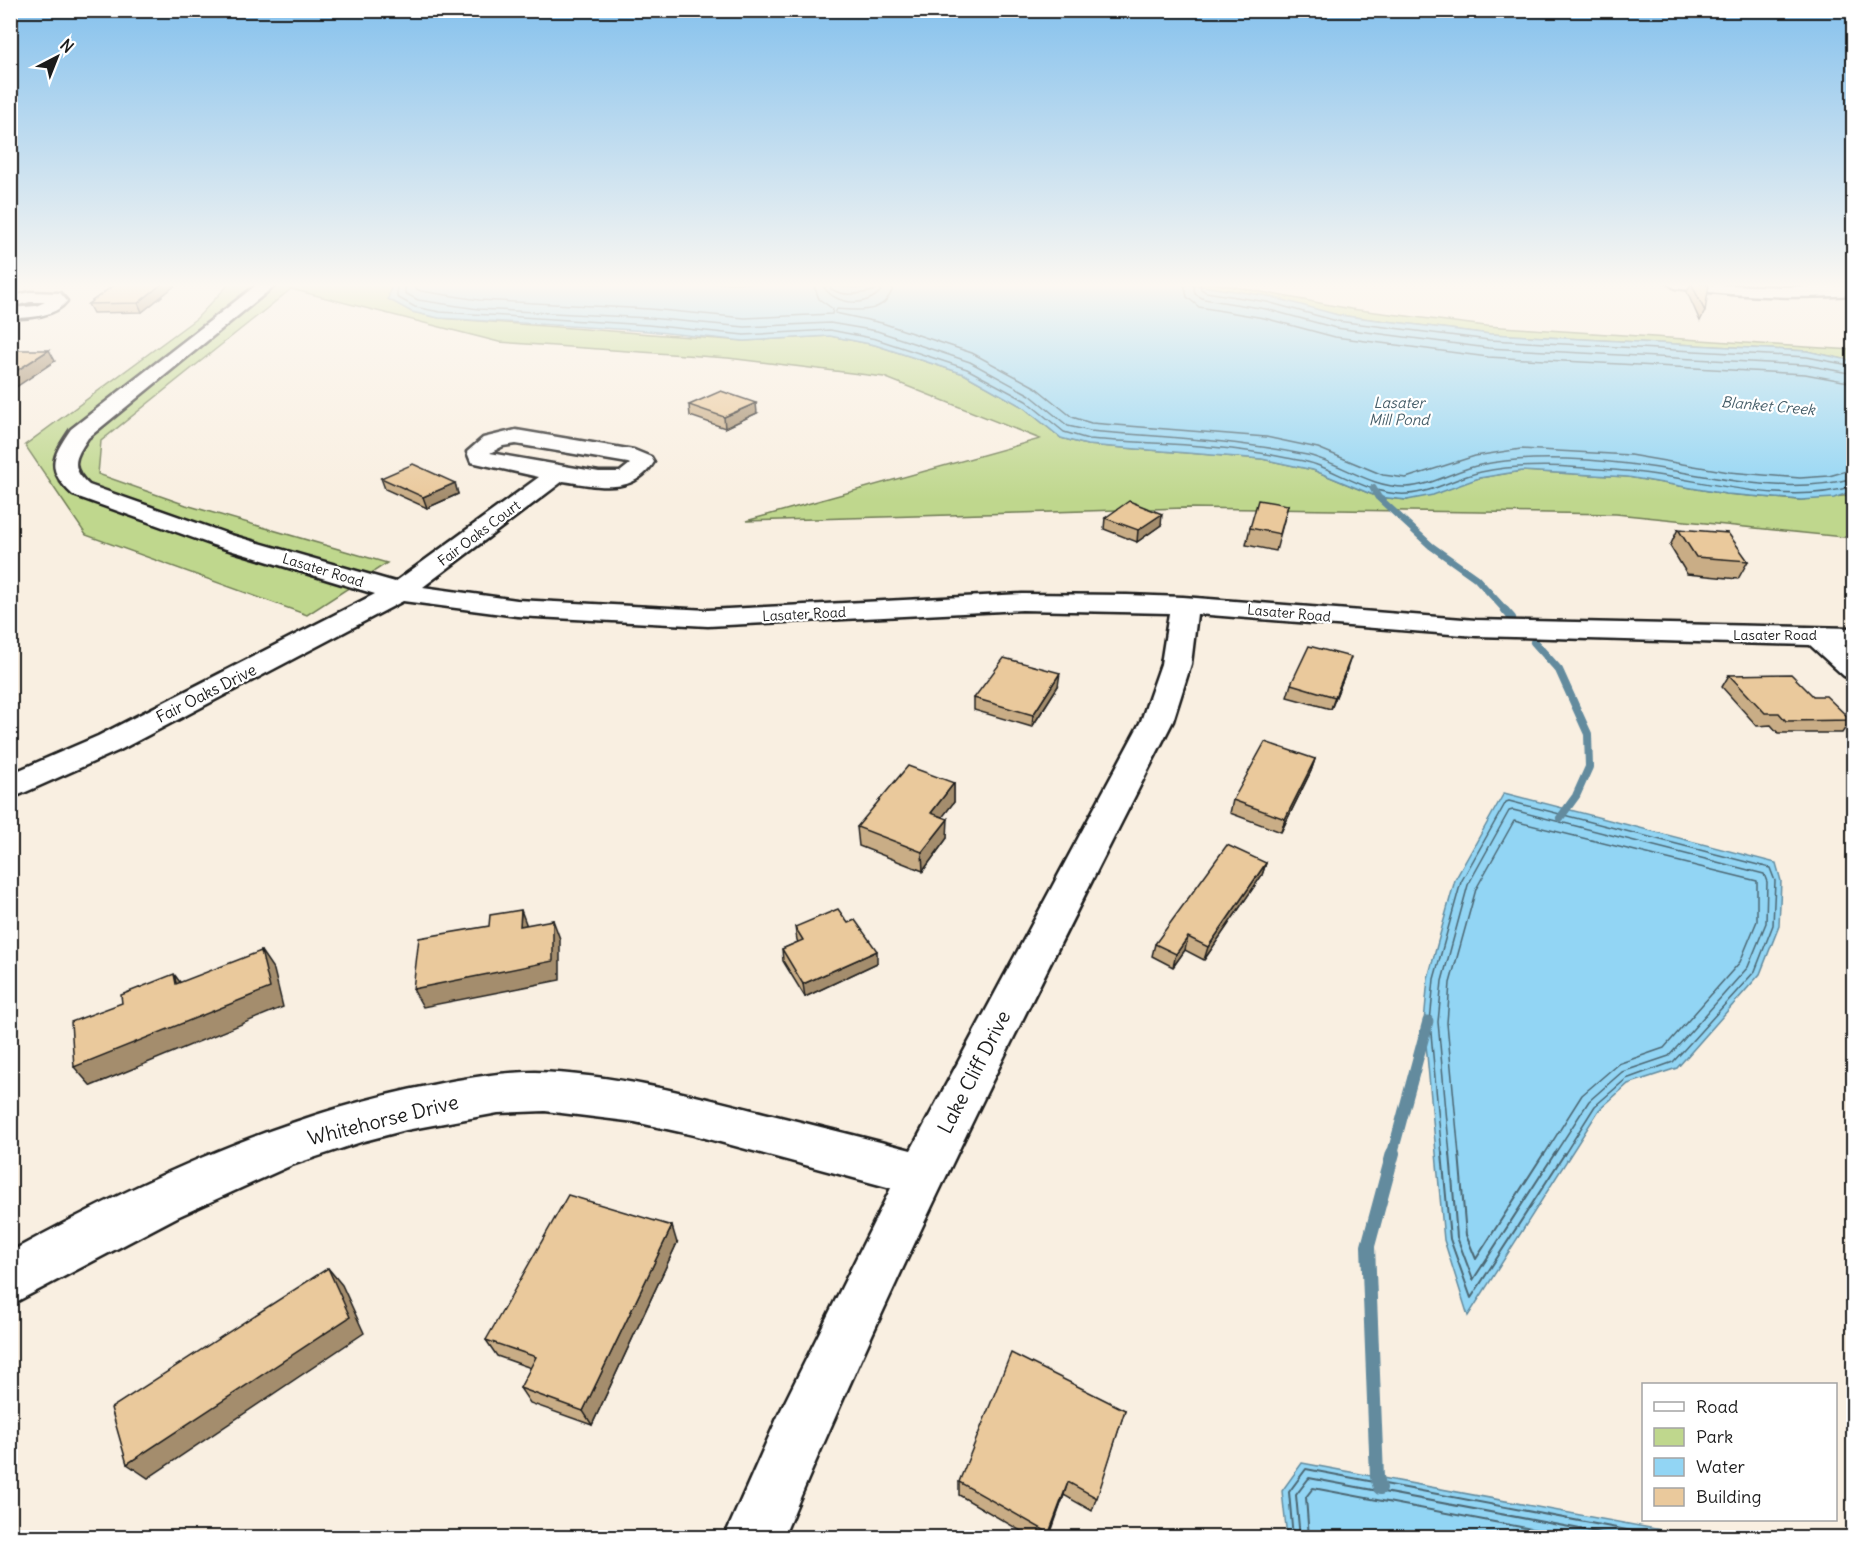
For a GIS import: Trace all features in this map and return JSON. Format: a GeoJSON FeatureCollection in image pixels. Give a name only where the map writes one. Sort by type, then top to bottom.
{"type":"FeatureCollection","features":[{"type":"Feature","properties":{"kind":"street","name":"Lasater Road"},"geometry":{"type":"LineString","coordinates":[[179,355],[84,430],[70,445],[64,457],[64,467],[71,482],[81,490],[222,540],[399,592],[517,608],[708,618],[1022,602],[1183,605],[1476,628],[1854,637]]}},
{"type":"Feature","properties":{"kind":"street"},"geometry":{"type":"LineString","coordinates":[[516,437],[634,457],[643,462],[637,471],[625,478],[610,479],[560,473],[491,461],[479,457],[478,452],[482,446],[493,441],[516,437]]}},
{"type":"Feature","properties":{"kind":"street","name":"Fair Oaks Court"},"geometry":{"type":"LineString","coordinates":[[399,592],[560,473]]}},
{"type":"Feature","properties":{"kind":"street","name":"Fair Oaks Drive"},"geometry":{"type":"LineString","coordinates":[[10,788],[109,743],[399,592]]}},
{"type":"Feature","properties":{"kind":"street","name":"Lake Cliff Drive"},"geometry":{"type":"LineString","coordinates":[[753,1538],[792,1447],[921,1175],[1157,721],[1175,676],[1183,635],[1183,605]]}},
{"type":"Feature","properties":{"kind":"street"},"geometry":{"type":"LineString","coordinates":[[1816,635],[1854,670]]}},
{"type":"Feature","properties":{"kind":"street","name":"Whitehorse Drive"},"geometry":{"type":"LineString","coordinates":[[10,1280],[146,1208],[259,1155],[340,1127],[397,1112],[480,1096],[544,1091],[608,1098],[694,1114],[921,1175]]}},
{"type":"Feature","properties":{"kind":"green space"},"geometry":{"type":"Polygon","coordinates":[[[147,355],[208,355],[101,441],[98,474],[186,505],[387,563],[307,615],[86,535],[25,445],[147,355]]]}},
{"type":"Feature","properties":{"kind":"green space"},"geometry":{"type":"Polygon","coordinates":[[[688,355],[906,355],[964,374],[1023,407],[1061,438],[1087,445],[1262,459],[1313,470],[1378,497],[1407,500],[1479,478],[1522,471],[1628,477],[1726,494],[1800,500],[1853,495],[1853,538],[1616,514],[1185,508],[746,521],[1040,439],[884,377],[688,355]]]}},
{"type":"Feature","properties":{"kind":"green space"},"geometry":{"type":"Polygon","coordinates":[[[1827,355],[1853,355],[1853,361],[1827,355]]]}},
{"type":"Feature","properties":{"kind":"water","name":"Lasater Mill Pond"},"geometry":{"type":"Polygon","coordinates":[[[906,355],[1827,355],[1853,361],[1853,491],[1834,498],[1801,500],[1726,494],[1628,477],[1522,471],[1479,478],[1433,495],[1407,500],[1378,497],[1313,470],[1262,459],[1087,445],[1061,438],[1023,407],[964,374],[906,355]]]}},
{"type":"Feature","properties":{"kind":"water"},"geometry":{"type":"Polygon","coordinates":[[[1504,793],[1776,863],[1781,881],[1779,926],[1760,974],[1677,1068],[1628,1084],[1599,1110],[1468,1316],[1444,1240],[1424,1022],[1428,978],[1455,880],[1504,793]]]}},
{"type":"Feature","properties":{"kind":"water"},"geometry":{"type":"Polygon","coordinates":[[[1302,1463],[1694,1537],[1287,1537],[1282,1491],[1302,1463]]]}},
{"type":"Feature","properties":{"kind":"building"},"geometry":{"type":"Polygon","coordinates":[[[10,355],[41,355],[10,375],[10,355]]]}},
{"type":"Feature","properties":{"kind":"building"},"geometry":{"type":"Polygon","coordinates":[[[721,391],[756,403],[724,417],[689,405],[721,391]]]}},
{"type":"Feature","properties":{"kind":"building"},"geometry":{"type":"Polygon","coordinates":[[[413,464],[455,483],[423,497],[381,478],[413,464]]]}},
{"type":"Feature","properties":{"kind":"building"},"geometry":{"type":"Polygon","coordinates":[[[1258,500],[1288,505],[1280,534],[1250,528],[1258,500]]]}},
{"type":"Feature","properties":{"kind":"building"},"geometry":{"type":"Polygon","coordinates":[[[1129,501],[1162,514],[1138,530],[1105,518],[1129,501]]]}},
{"type":"Feature","properties":{"kind":"building"},"geometry":{"type":"Polygon","coordinates":[[[1678,529],[1728,533],[1748,561],[1696,557],[1678,529]]]}},
{"type":"Feature","properties":{"kind":"building"},"geometry":{"type":"Polygon","coordinates":[[[1309,646],[1351,657],[1335,697],[1291,684],[1309,646]]]}},
{"type":"Feature","properties":{"kind":"building"},"geometry":{"type":"Polygon","coordinates":[[[1004,658],[1060,673],[1033,715],[974,698],[1004,658]]]}},
{"type":"Feature","properties":{"kind":"building"},"geometry":{"type":"Polygon","coordinates":[[[1791,674],[1813,696],[1826,696],[1851,720],[1786,721],[1779,713],[1765,713],[1729,675],[1791,674]]]}},
{"type":"Feature","properties":{"kind":"building"},"geometry":{"type":"Polygon","coordinates":[[[1265,742],[1315,759],[1285,819],[1233,800],[1265,742]]]}},
{"type":"Feature","properties":{"kind":"building"},"geometry":{"type":"Polygon","coordinates":[[[908,766],[954,783],[931,813],[948,819],[922,852],[857,827],[908,766]]]}},
{"type":"Feature","properties":{"kind":"building"},"geometry":{"type":"Polygon","coordinates":[[[1227,845],[1266,863],[1208,947],[1188,937],[1176,954],[1155,944],[1227,845]]]}},
{"type":"Feature","properties":{"kind":"building"},"geometry":{"type":"Polygon","coordinates":[[[838,909],[848,923],[855,920],[877,951],[803,984],[782,949],[803,940],[795,927],[838,909]]]}},
{"type":"Feature","properties":{"kind":"building"},"geometry":{"type":"Polygon","coordinates":[[[521,910],[520,926],[553,920],[553,961],[413,989],[419,938],[489,926],[490,915],[521,910]]]}},
{"type":"Feature","properties":{"kind":"building"},"geometry":{"type":"Polygon","coordinates":[[[261,951],[270,988],[74,1067],[71,1022],[122,1003],[121,995],[174,974],[176,984],[261,951]]]}},
{"type":"Feature","properties":{"kind":"building"},"geometry":{"type":"Polygon","coordinates":[[[568,1195],[672,1226],[583,1411],[520,1388],[536,1357],[486,1340],[568,1195]]]}},
{"type":"Feature","properties":{"kind":"building"},"geometry":{"type":"Polygon","coordinates":[[[328,1268],[350,1317],[127,1464],[111,1408],[328,1268]]]}},
{"type":"Feature","properties":{"kind":"building"},"geometry":{"type":"Polygon","coordinates":[[[1011,1353],[1125,1410],[1097,1498],[1068,1482],[1049,1533],[959,1482],[1011,1353]]]}},
{"type":"Feature","properties":{"kind":"waterway"},"geometry":{"type":"LineString","coordinates":[[1373,488],[1378,497],[1431,546],[1476,578],[1506,611]]}},
{"type":"Feature","properties":{"kind":"waterway"},"geometry":{"type":"LineString","coordinates":[[1505,610],[1512,618]]}},
{"type":"Feature","properties":{"kind":"waterway"},"geometry":{"type":"LineString","coordinates":[[1534,642],[1559,670],[1588,734],[1589,767],[1576,796],[1560,818]]}},
{"type":"Feature","properties":{"kind":"waterway"},"geometry":{"type":"LineString","coordinates":[[1392,1155],[1428,1021]]}},
{"type":"Feature","properties":{"kind":"waterway"},"geometry":{"type":"LineString","coordinates":[[1380,1488],[1377,1477],[1368,1246],[1393,1153]]}},
{"type":"Feature","properties":{"kind":"water label","name":"Blanket Creek"},"geometry":{"type":"Point","coordinates":[1768,406]}}]}
